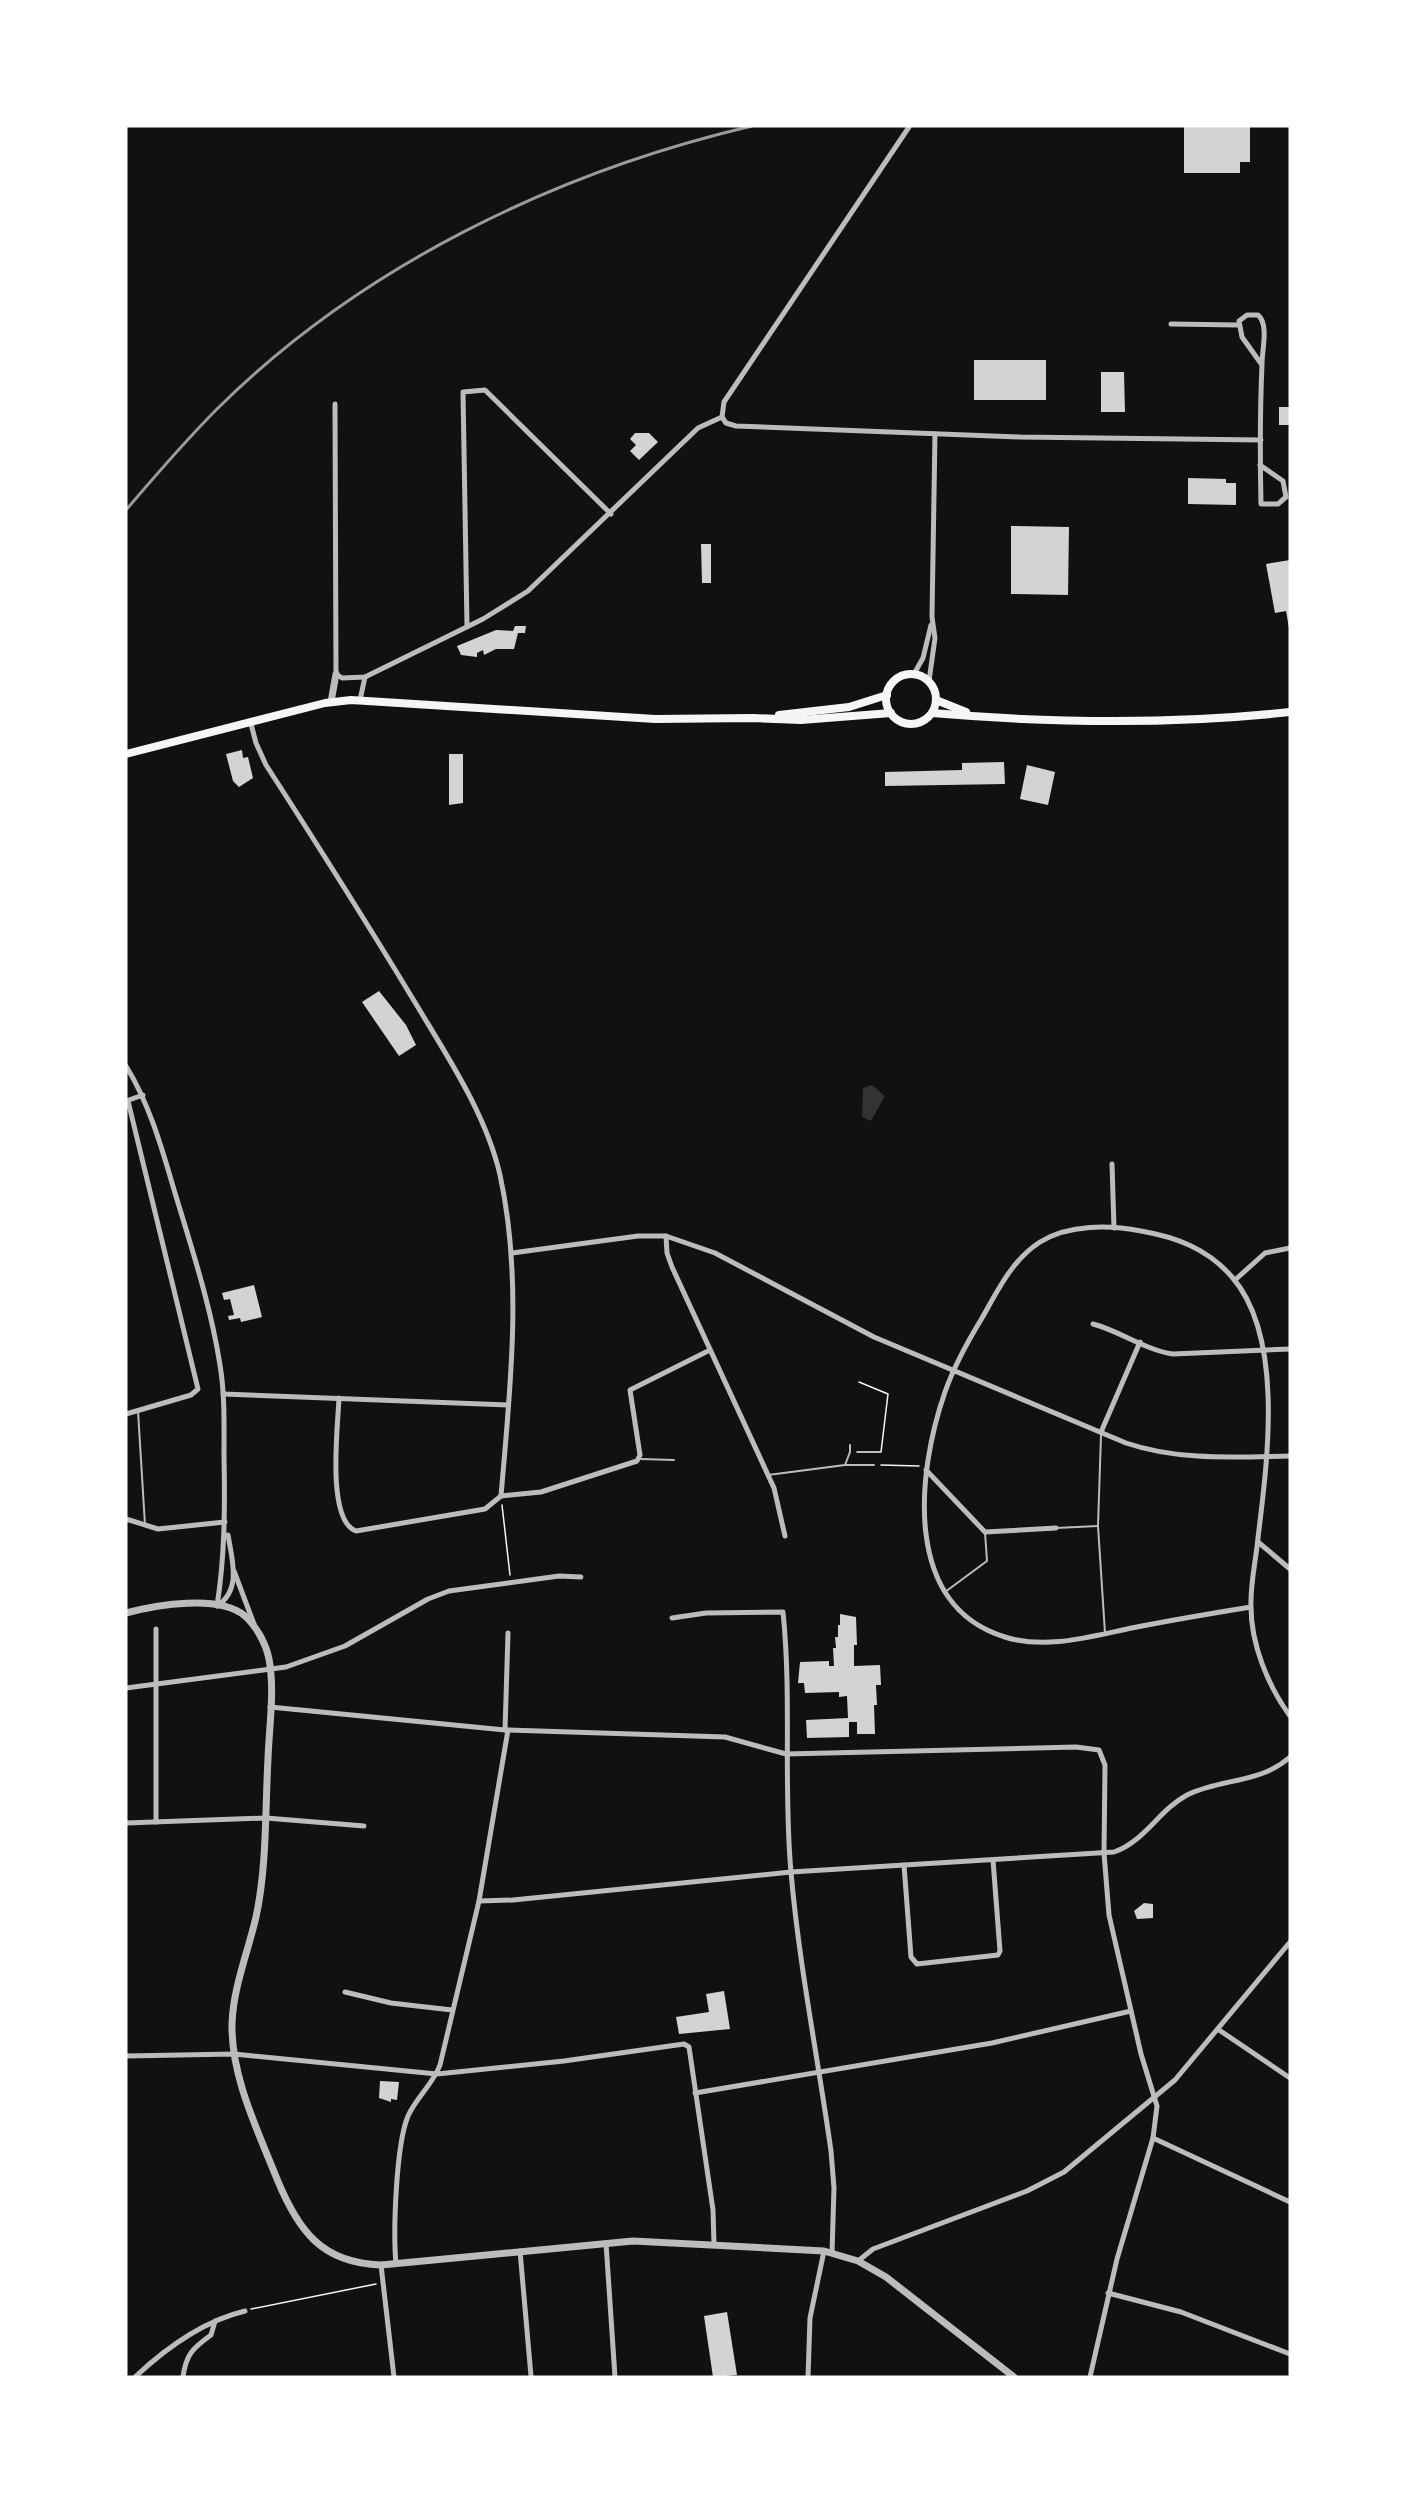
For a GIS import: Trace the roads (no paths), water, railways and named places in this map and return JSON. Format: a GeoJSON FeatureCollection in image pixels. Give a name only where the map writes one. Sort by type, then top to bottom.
{"type":"FeatureCollection","features":[{"type":"Feature","properties":{"kind":"main road"},"geometry":{"type":"LineString","coordinates":[[914,674],[928,681],[936,700],[932,712],[923,720],[912,724],[900,721],[891,713],[887,695],[889,688],[899,677],[914,674]]}},
{"type":"Feature","properties":{"kind":"main road"},"geometry":{"type":"LineString","coordinates":[[753,718],[849,707],[887,695]]}},
{"type":"Feature","properties":{"kind":"main road"},"geometry":{"type":"LineString","coordinates":[[126,754],[341,701],[360,700],[628,718],[801,720],[891,713]]}},
{"type":"Feature","properties":{"kind":"main road"},"geometry":{"type":"LineString","coordinates":[[936,700],[974,716]]}},
{"type":"Feature","properties":{"kind":"main road"},"geometry":{"type":"LineString","coordinates":[[932,712],[1005,720],[1177,719],[1290,712]]}},
{"type":"Feature","properties":{"kind":"street"},"geometry":{"type":"LineString","coordinates":[[909,127],[724,402],[722,417],[726,423],[736,426],[935,434],[1261,440]]}},
{"type":"Feature","properties":{"kind":"street"},"geometry":{"type":"LineString","coordinates":[[1239,325],[1247,315],[1258,315],[1262,318],[1260,465],[1261,504],[1278,504],[1286,497],[1283,481],[1260,465]]}},
{"type":"Feature","properties":{"kind":"street"},"geometry":{"type":"LineString","coordinates":[[1171,324],[1239,325]]}},
{"type":"Feature","properties":{"kind":"street"},"geometry":{"type":"LineString","coordinates":[[1239,325],[1242,337],[1262,364]]}},
{"type":"Feature","properties":{"kind":"street"},"geometry":{"type":"LineString","coordinates":[[467,626],[463,392],[485,390],[611,514]]}},
{"type":"Feature","properties":{"kind":"street"},"geometry":{"type":"LineString","coordinates":[[335,404],[336,674],[341,701]]}},
{"type":"Feature","properties":{"kind":"street"},"geometry":{"type":"LineString","coordinates":[[336,674],[342,678],[365,677],[467,626],[528,591],[611,514],[698,428],[722,417]]}},
{"type":"Feature","properties":{"kind":"street"},"geometry":{"type":"LineString","coordinates":[[914,674],[929,640],[932,617],[935,434]]}},
{"type":"Feature","properties":{"kind":"street"},"geometry":{"type":"LineString","coordinates":[[928,681],[935,638],[932,617]]}},
{"type":"Feature","properties":{"kind":"street"},"geometry":{"type":"LineString","coordinates":[[331,702],[336,674]]}},
{"type":"Feature","properties":{"kind":"street"},"geometry":{"type":"LineString","coordinates":[[360,700],[365,677]]}},
{"type":"Feature","properties":{"kind":"street"},"geometry":{"type":"LineString","coordinates":[[251,724],[256,743],[266,765],[450,1061],[480,1121],[500,1173],[512,1253],[513,1306],[501,1496]]}},
{"type":"Feature","properties":{"kind":"street"},"geometry":{"type":"LineString","coordinates":[[126,1066],[143,1095],[167,1167],[204,1297],[220,1364],[223,1394],[225,1521],[224,1566],[217,1606]]}},
{"type":"Feature","properties":{"kind":"street"},"geometry":{"type":"LineString","coordinates":[[126,1414],[195,1393],[198,1383],[127,1101],[143,1095]]}},
{"type":"Feature","properties":{"kind":"street"},"geometry":{"type":"LineString","coordinates":[[1112,1164],[1114,1228]]}},
{"type":"Feature","properties":{"kind":"street"},"geometry":{"type":"LineString","coordinates":[[1251,1607],[1049,1642],[1010,1639],[976,1623],[945,1592],[934,1571],[928,1549],[926,1470],[934,1428],[953,1371],[1007,1274],[1024,1254],[1043,1240],[1063,1233],[1114,1228],[1173,1237],[1208,1255],[1235,1280],[1257,1322],[1263,1351],[1267,1411],[1251,1607],[1257,1644],[1267,1674],[1290,1716]]}},
{"type":"Feature","properties":{"kind":"street"},"geometry":{"type":"LineString","coordinates":[[512,1253],[638,1236],[666,1236],[715,1253],[874,1337],[1141,1448],[1174,1455],[1290,1456]]}},
{"type":"Feature","properties":{"kind":"street"},"geometry":{"type":"LineString","coordinates":[[666,1236],[672,1267],[768,1475],[779,1506],[785,1536]]}},
{"type":"Feature","properties":{"kind":"street"},"geometry":{"type":"LineString","coordinates":[[1235,1280],[1265,1253],[1290,1248]]}},
{"type":"Feature","properties":{"kind":"street"},"geometry":{"type":"LineString","coordinates":[[1093,1324],[1173,1354],[1290,1348]]}},
{"type":"Feature","properties":{"kind":"street"},"geometry":{"type":"LineString","coordinates":[[1101,1432],[1140,1342]]}},
{"type":"Feature","properties":{"kind":"street"},"geometry":{"type":"LineString","coordinates":[[339,1398],[337,1492],[343,1518],[349,1528],[356,1531],[485,1509],[501,1496],[541,1492],[622,1468],[639,1459],[630,1390],[710,1350]]}},
{"type":"Feature","properties":{"kind":"street"},"geometry":{"type":"LineString","coordinates":[[223,1394],[508,1404]]}},
{"type":"Feature","properties":{"kind":"street"},"geometry":{"type":"LineString","coordinates":[[926,1470],[985,1532],[1056,1528]]}},
{"type":"Feature","properties":{"kind":"street"},"geometry":{"type":"LineString","coordinates":[[126,1519],[158,1529],[225,1521]]}},
{"type":"Feature","properties":{"kind":"street"},"geometry":{"type":"LineString","coordinates":[[225,1521],[233,1567],[267,1653],[270,1670],[266,1818],[259,1898],[233,2009],[234,2054],[245,2094],[272,2165],[291,2211],[300,2226],[321,2247],[344,2260],[381,2265],[606,2243],[714,2244],[824,2251],[858,2261],[886,2277],[1014,2377]]}},
{"type":"Feature","properties":{"kind":"street"},"geometry":{"type":"LineString","coordinates":[[1258,1542],[1279,1557],[1290,1569]]}},
{"type":"Feature","properties":{"kind":"street"},"geometry":{"type":"LineString","coordinates":[[1279,1557],[1290,1557]]}},
{"type":"Feature","properties":{"kind":"street"},"geometry":{"type":"LineString","coordinates":[[217,1606],[230,1593],[233,1567]]}},
{"type":"Feature","properties":{"kind":"street"},"geometry":{"type":"LineString","coordinates":[[126,1688],[270,1670],[345,1646],[439,1594],[559,1576],[581,1577]]}},
{"type":"Feature","properties":{"kind":"street"},"geometry":{"type":"LineString","coordinates":[[126,1613],[175,1604],[217,1606],[239,1612],[256,1629]]}},
{"type":"Feature","properties":{"kind":"street"},"geometry":{"type":"LineString","coordinates":[[672,1618],[706,1613],[783,1612],[787,1660],[786,1754],[791,1872],[834,2188],[832,2253]]}},
{"type":"Feature","properties":{"kind":"street"},"geometry":{"type":"LineString","coordinates":[[156,1629],[156,1822]]}},
{"type":"Feature","properties":{"kind":"street"},"geometry":{"type":"LineString","coordinates":[[396,2264],[403,2133],[414,2105],[437,2074],[479,1901],[506,1730],[508,1633]]}},
{"type":"Feature","properties":{"kind":"street"},"geometry":{"type":"LineString","coordinates":[[270,1707],[506,1730],[725,1737],[786,1754],[1096,1749],[1103,1754],[1105,1765],[1104,1853],[1109,1915],[1131,2011],[1157,2106],[1153,2138],[1108,2293],[1090,2377]]}},
{"type":"Feature","properties":{"kind":"street"},"geometry":{"type":"LineString","coordinates":[[479,1901],[506,1901],[791,1872],[1104,1853],[1124,1849],[1165,1810],[1189,1794],[1265,1774],[1290,1757]]}},
{"type":"Feature","properties":{"kind":"street"},"geometry":{"type":"LineString","coordinates":[[126,1823],[266,1818],[364,1826]]}},
{"type":"Feature","properties":{"kind":"street"},"geometry":{"type":"LineString","coordinates":[[904,1865],[910,1957],[917,1964],[998,1955],[1000,1951],[993,1860]]}},
{"type":"Feature","properties":{"kind":"street"},"geometry":{"type":"LineString","coordinates":[[858,2261],[873,2249],[1048,2182],[1074,2164],[1154,2099],[1186,2068],[1290,1942]]}},
{"type":"Feature","properties":{"kind":"street"},"geometry":{"type":"LineString","coordinates":[[345,1992],[391,2002],[452,2010]]}},
{"type":"Feature","properties":{"kind":"street"},"geometry":{"type":"LineString","coordinates":[[695,2092],[992,2043],[1131,2011]]}},
{"type":"Feature","properties":{"kind":"street"},"geometry":{"type":"LineString","coordinates":[[1219,2030],[1290,2078]]}},
{"type":"Feature","properties":{"kind":"street"},"geometry":{"type":"LineString","coordinates":[[126,2056],[234,2054],[437,2074],[564,2061],[684,2044],[688,2047],[713,2210],[714,2244]]}},
{"type":"Feature","properties":{"kind":"street"},"geometry":{"type":"LineString","coordinates":[[1153,2138],[1290,2202]]}},
{"type":"Feature","properties":{"kind":"street"},"geometry":{"type":"LineString","coordinates":[[606,2243],[615,2377]]}},
{"type":"Feature","properties":{"kind":"street"},"geometry":{"type":"LineString","coordinates":[[520,2251],[531,2376]]}},
{"type":"Feature","properties":{"kind":"street"},"geometry":{"type":"LineString","coordinates":[[808,2377],[810,2318],[824,2251]]}},
{"type":"Feature","properties":{"kind":"street"},"geometry":{"type":"LineString","coordinates":[[381,2265],[394,2377]]}},
{"type":"Feature","properties":{"kind":"street"},"geometry":{"type":"LineString","coordinates":[[1108,2293],[1181,2312],[1290,2354]]}},
{"type":"Feature","properties":{"kind":"street"},"geometry":{"type":"LineString","coordinates":[[135,2377],[169,2348],[215,2321],[245,2311]]}},
{"type":"Feature","properties":{"kind":"street"},"geometry":{"type":"LineString","coordinates":[[183,2377],[186,2358],[194,2347],[211,2335],[215,2321]]}},
{"type":"Feature","properties":{"kind":"lane"},"geometry":{"type":"LineString","coordinates":[[138,1411],[146,1527]]}},
{"type":"Feature","properties":{"kind":"lane"},"geometry":{"type":"LineString","coordinates":[[1101,1432],[1098,1526],[1105,1633]]}},
{"type":"Feature","properties":{"kind":"lane"},"geometry":{"type":"LineString","coordinates":[[845,1465],[850,1452],[850,1444]]}},
{"type":"Feature","properties":{"kind":"lane"},"geometry":{"type":"LineString","coordinates":[[639,1459],[674,1460]]}},
{"type":"Feature","properties":{"kind":"lane"},"geometry":{"type":"LineString","coordinates":[[768,1475],[845,1465],[874,1465]]}},
{"type":"Feature","properties":{"kind":"lane"},"geometry":{"type":"LineString","coordinates":[[1056,1528],[1098,1526]]}},
{"type":"Feature","properties":{"kind":"lane"},"geometry":{"type":"LineString","coordinates":[[945,1592],[987,1561],[985,1532]]}},
{"type":"Feature","properties":{"kind":"railway"},"geometry":{"type":"LineString","coordinates":[[126,510],[205,421],[273,358],[334,311],[398,269],[465,231],[535,198],[606,170],[679,146],[752,126]]}}]}
